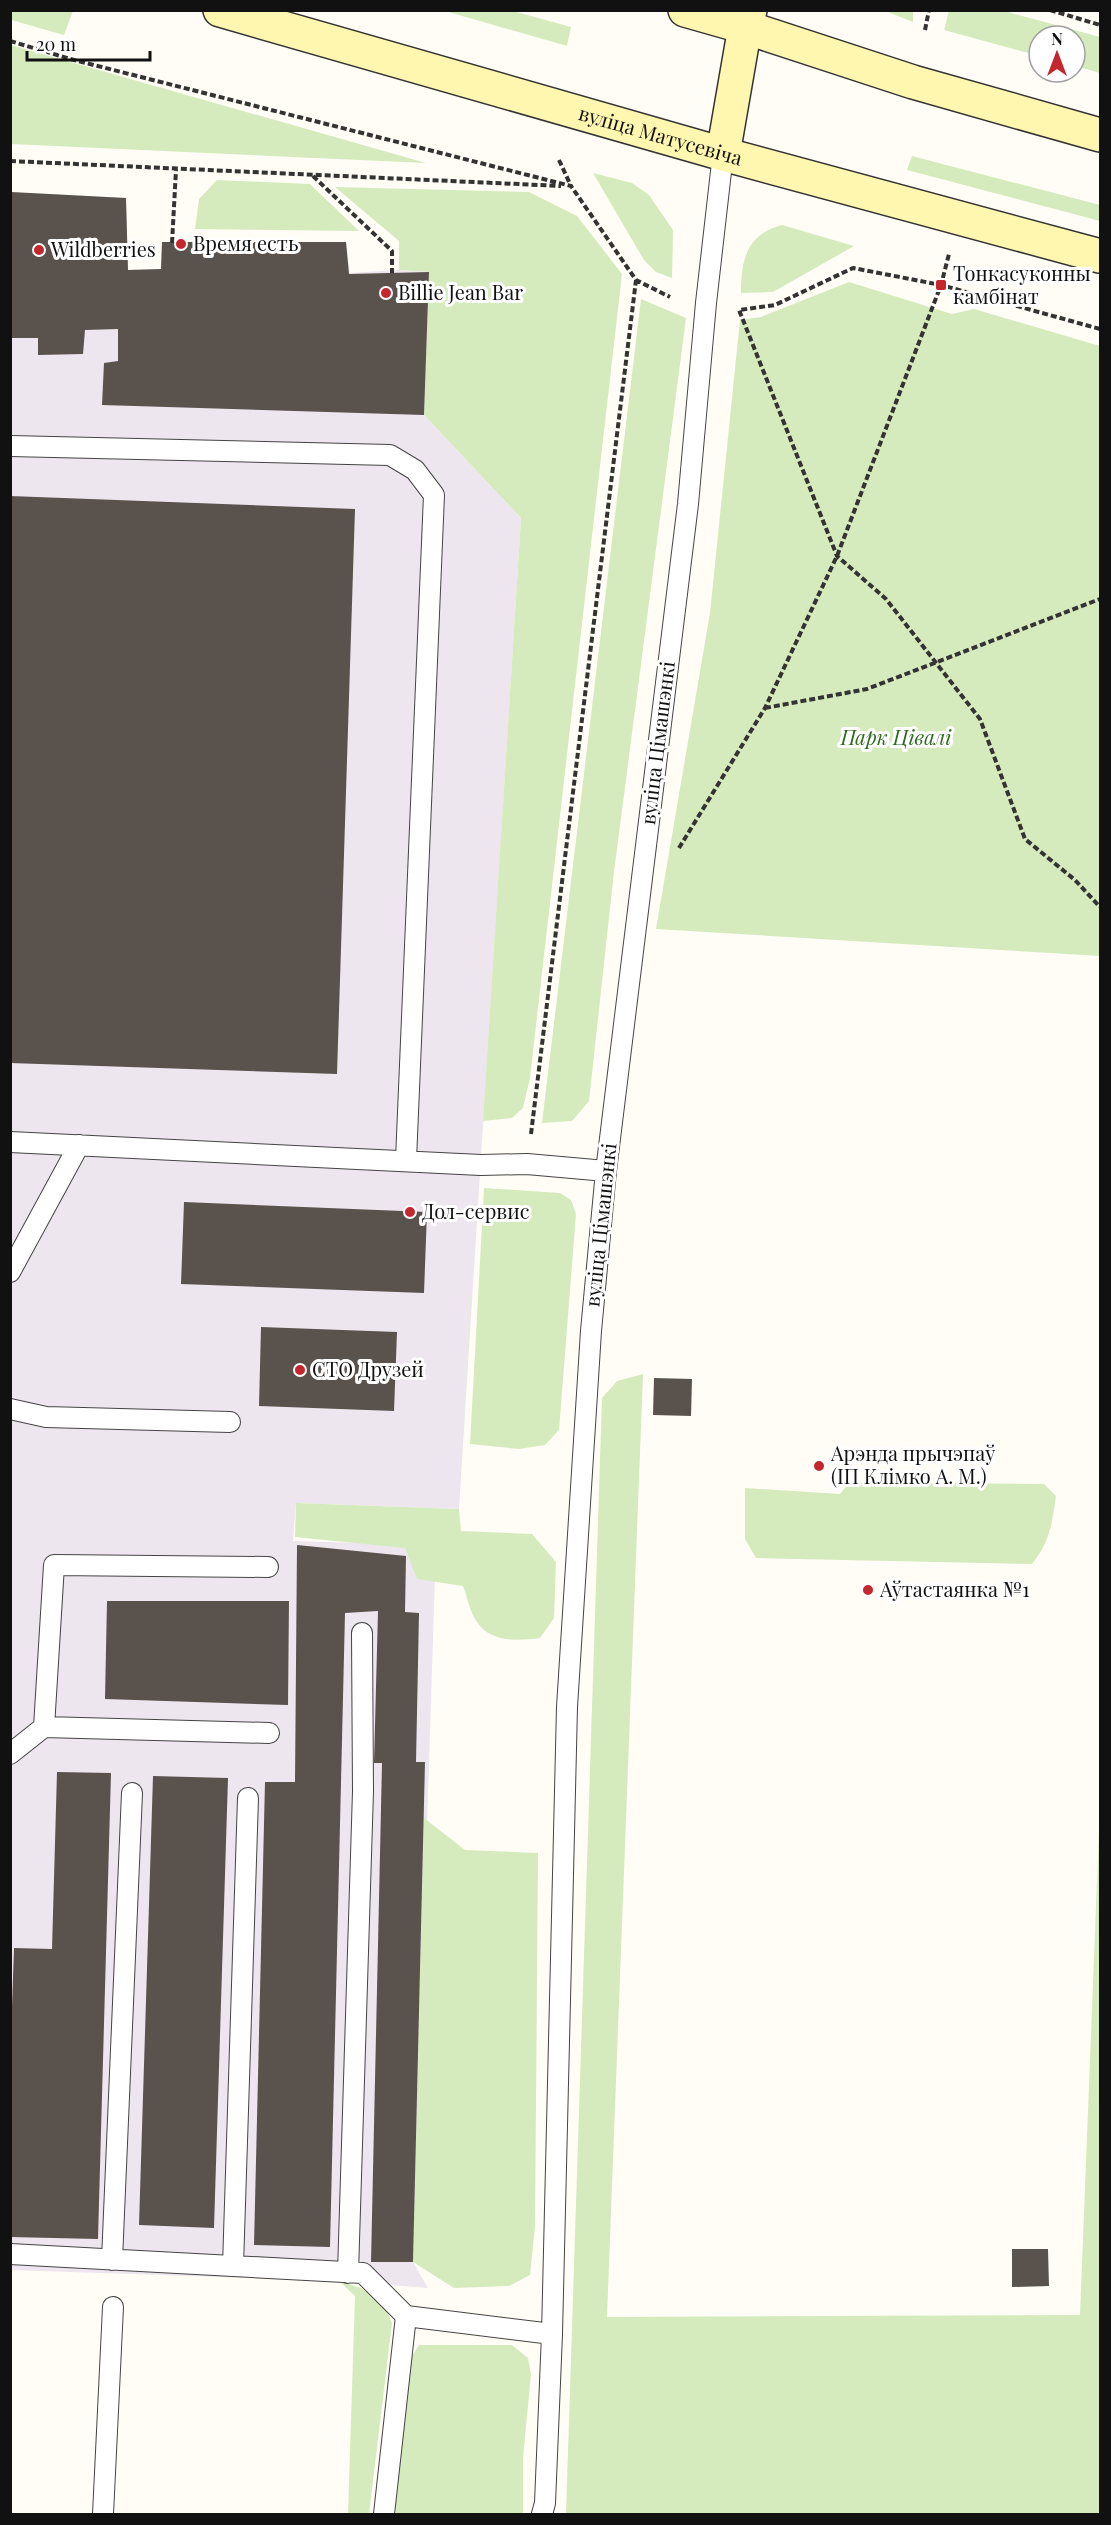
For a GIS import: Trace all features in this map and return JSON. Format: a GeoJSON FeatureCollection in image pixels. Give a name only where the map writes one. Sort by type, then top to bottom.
{"type":"FeatureCollection","features":[{"type":"Feature","properties":{"kind":"main road","name":"вуліца Матусевіча"},"geometry":{"type":"LineString","coordinates":[[220,10],[723,154],[1101,256]]}},
{"type":"Feature","properties":{"kind":"main road"},"geometry":{"type":"LineString","coordinates":[[685,10],[748,19],[913,82],[1101,135]]}},
{"type":"Feature","properties":{"kind":"main road"},"geometry":{"type":"LineString","coordinates":[[723,154],[748,19]]}},
{"type":"Feature","properties":{"kind":"lane","name":"вуліца Цімашэнкі"},"geometry":{"type":"LineString","coordinates":[[542,2514],[545,2503],[552,2334],[567,1707],[591,1331],[606,1171],[688,504],[706,303],[723,154]]}},
{"type":"Feature","properties":{"kind":"lane"},"geometry":{"type":"LineString","coordinates":[[10,446],[390,455],[415,470],[434,495],[406,1160]]}},
{"type":"Feature","properties":{"kind":"lane"},"geometry":{"type":"LineString","coordinates":[[10,1142],[481,1165],[527,1164],[606,1171]]}},
{"type":"Feature","properties":{"kind":"lane"},"geometry":{"type":"LineString","coordinates":[[10,1272],[79,1145]]}},
{"type":"Feature","properties":{"kind":"lane"},"geometry":{"type":"LineString","coordinates":[[10,1409],[46,1417],[230,1422]]}},
{"type":"Feature","properties":{"kind":"lane"},"geometry":{"type":"LineString","coordinates":[[44,1726],[54,1565],[268,1567]]}},
{"type":"Feature","properties":{"kind":"lane"},"geometry":{"type":"LineString","coordinates":[[348,2273],[363,1791],[362,1633]]}},
{"type":"Feature","properties":{"kind":"lane"},"geometry":{"type":"LineString","coordinates":[[10,1754],[44,1726],[269,1733]]}},
{"type":"Feature","properties":{"kind":"lane"},"geometry":{"type":"LineString","coordinates":[[112,2260],[132,1792]]}},
{"type":"Feature","properties":{"kind":"lane"},"geometry":{"type":"LineString","coordinates":[[233,2266],[249,1798]]}},
{"type":"Feature","properties":{"kind":"lane"},"geometry":{"type":"LineString","coordinates":[[10,2254],[363,2273],[406,2316],[552,2334]]}},
{"type":"Feature","properties":{"kind":"lane"},"geometry":{"type":"LineString","coordinates":[[103,2514],[113,2307]]}},
{"type":"Feature","properties":{"kind":"lane"},"geometry":{"type":"LineString","coordinates":[[384,2514],[406,2316]]}},
{"type":"Feature","properties":{"kind":"path"},"geometry":{"type":"LineString","coordinates":[[925,30],[929,10]]}},
{"type":"Feature","properties":{"kind":"path"},"geometry":{"type":"LineString","coordinates":[[1050,10],[1101,25]]}},
{"type":"Feature","properties":{"kind":"path"},"geometry":{"type":"LineString","coordinates":[[10,41],[85,63],[571,186]]}},
{"type":"Feature","properties":{"kind":"path"},"geometry":{"type":"LineString","coordinates":[[559,160],[571,186],[636,280],[670,297]]}},
{"type":"Feature","properties":{"kind":"path"},"geometry":{"type":"LineString","coordinates":[[10,161],[571,186]]}},
{"type":"Feature","properties":{"kind":"path"},"geometry":{"type":"LineString","coordinates":[[172,243],[176,170]]}},
{"type":"Feature","properties":{"kind":"path"},"geometry":{"type":"LineString","coordinates":[[313,176],[392,251],[392,273]]}},
{"type":"Feature","properties":{"kind":"path"},"geometry":{"type":"LineString","coordinates":[[1101,329],[941,285],[853,268],[775,305],[739,310],[837,556],[886,599],[980,719],[1025,839],[1075,880],[1101,907]]}},
{"type":"Feature","properties":{"kind":"path"},"geometry":{"type":"LineString","coordinates":[[527,1164],[636,280]]}},
{"type":"Feature","properties":{"kind":"path"},"geometry":{"type":"LineString","coordinates":[[674,856],[765,708],[837,556],[941,285]]}},
{"type":"Feature","properties":{"kind":"path"},"geometry":{"type":"LineString","coordinates":[[765,708],[867,689],[1101,599]]}},
{"type":"Feature","properties":{"kind":"shaded area"},"geometry":{"type":"Polygon","coordinates":[[[11,192],[126,198],[128,270],[161,269],[162,242],[346,242],[350,273],[399,270],[429,272],[424,415],[521,518],[459,1509],[296,1503],[293,1541],[436,1545],[413,2262],[428,2288],[339,2281],[11,2270],[11,192]]]}},
{"type":"Feature","properties":{"kind":"green space"},"geometry":{"type":"Polygon","coordinates":[[[10,11],[73,11],[64,35],[11,20],[10,11]]]}},
{"type":"Feature","properties":{"kind":"green space"},"geometry":{"type":"Polygon","coordinates":[[[445,11],[513,11],[571,27],[567,46],[445,11]]]}},
{"type":"Feature","properties":{"kind":"green space"},"geometry":{"type":"Polygon","coordinates":[[[885,11],[913,11],[913,22],[885,11]]]}},
{"type":"Feature","properties":{"kind":"green space"},"geometry":{"type":"Polygon","coordinates":[[[949,11],[1004,11],[1052,24],[1027,24],[1027,53],[944,30],[949,11]]]}},
{"type":"Feature","properties":{"kind":"green space"},"geometry":{"type":"Polygon","coordinates":[[[1087,33],[1100,37],[1100,73],[1087,69],[1087,33]]]}},
{"type":"Feature","properties":{"kind":"green space"},"geometry":{"type":"Polygon","coordinates":[[[11,45],[426,163],[11,144],[11,45]]]}},
{"type":"Feature","properties":{"kind":"green space"},"geometry":{"type":"Polygon","coordinates":[[[912,156],[1100,205],[1100,221],[907,170],[912,156]]]}},
{"type":"Feature","properties":{"kind":"green space"},"geometry":{"type":"Polygon","coordinates":[[[593,173],[632,183],[649,195],[673,230],[672,278],[656,272],[644,260],[593,173]]]}},
{"type":"Feature","properties":{"kind":"green space"},"geometry":{"type":"Polygon","coordinates":[[[217,180],[310,184],[359,231],[195,229],[199,199],[217,180]]]}},
{"type":"Feature","properties":{"kind":"green space"},"geometry":{"type":"Polygon","coordinates":[[[335,187],[529,192],[577,216],[622,274],[530,1078],[523,1108],[512,1118],[483,1121],[521,518],[424,415],[429,272],[399,270],[399,241],[335,187]]]}},
{"type":"Feature","properties":{"kind":"green space"},"geometry":{"type":"Polygon","coordinates":[[[782,225],[854,246],[773,292],[741,293],[742,269],[748,250],[761,235],[782,225]]]}},
{"type":"Feature","properties":{"kind":"green space","name":"Парк Цівалі"},"geometry":{"type":"Polygon","coordinates":[[[849,282],[952,314],[974,309],[1100,346],[1100,956],[656,929],[710,613],[740,320],[761,317],[849,282]]]}},
{"type":"Feature","properties":{"kind":"green space"},"geometry":{"type":"Polygon","coordinates":[[[641,299],[686,318],[614,872],[589,1101],[572,1121],[542,1123],[641,299]]]}},
{"type":"Feature","properties":{"kind":"green space"},"geometry":{"type":"Polygon","coordinates":[[[484,1188],[560,1193],[571,1200],[576,1214],[559,1430],[545,1445],[519,1449],[470,1444],[484,1188]]]}},
{"type":"Feature","properties":{"kind":"green space"},"geometry":{"type":"Polygon","coordinates":[[[643,1374],[607,2317],[1080,2315],[1100,1805],[1100,2514],[566,2514],[602,1398],[617,1381],[643,1374]]]}},
{"type":"Feature","properties":{"kind":"green space"},"geometry":{"type":"Polygon","coordinates":[[[850,1482],[1044,1484],[1056,1496],[1049,1532],[1043,1548],[1032,1564],[756,1558],[745,1539],[745,1488],[840,1494],[850,1482]]]}},
{"type":"Feature","properties":{"kind":"green space"},"geometry":{"type":"Polygon","coordinates":[[[296,1503],[459,1509],[461,1531],[532,1534],[556,1562],[554,1618],[540,1638],[512,1640],[494,1636],[486,1632],[474,1617],[463,1586],[417,1579],[405,1548],[295,1537],[296,1503]]]}},
{"type":"Feature","properties":{"kind":"green space"},"geometry":{"type":"Polygon","coordinates":[[[424,1818],[465,1850],[538,1853],[535,2227],[530,2275],[509,2286],[454,2288],[413,2262],[424,1818]]]}},
{"type":"Feature","properties":{"kind":"green space"},"geometry":{"type":"Polygon","coordinates":[[[339,2281],[361,2288],[384,2304],[392,2323],[369,2514],[348,2514],[355,2296],[339,2281]]]}},
{"type":"Feature","properties":{"kind":"green space"},"geometry":{"type":"Polygon","coordinates":[[[419,2345],[512,2345],[528,2358],[531,2374],[523,2458],[523,2514],[396,2514],[394,2469],[409,2361],[419,2345]]]}},
{"type":"Feature","properties":{"kind":"building"},"geometry":{"type":"Polygon","coordinates":[[[11,192],[126,198],[128,270],[161,269],[162,242],[346,242],[349,274],[429,272],[424,415],[102,405],[104,363],[118,361],[118,329],[85,330],[83,354],[38,355],[38,338],[10,338],[11,192]]]}},
{"type":"Feature","properties":{"kind":"building"},"geometry":{"type":"Polygon","coordinates":[[[10,496],[355,509],[337,1074],[10,1063],[10,496]]]}},
{"type":"Feature","properties":{"kind":"building"},"geometry":{"type":"Polygon","coordinates":[[[184,1202],[427,1212],[424,1293],[181,1284],[184,1202]]]}},
{"type":"Feature","properties":{"kind":"building"},"geometry":{"type":"Polygon","coordinates":[[[261,1327],[397,1332],[394,1411],[259,1406],[261,1327]]]}},
{"type":"Feature","properties":{"kind":"building"},"geometry":{"type":"Polygon","coordinates":[[[654,1378],[692,1379],[691,1416],[653,1415],[654,1378]]]}},
{"type":"Feature","properties":{"kind":"building"},"geometry":{"type":"Polygon","coordinates":[[[297,1545],[406,1556],[405,1612],[419,1613],[416,1762],[425,1762],[413,2262],[371,2262],[382,1763],[374,1763],[378,1611],[345,1613],[330,2247],[254,2245],[265,1782],[295,1782],[297,1545]]]}},
{"type":"Feature","properties":{"kind":"building"},"geometry":{"type":"Polygon","coordinates":[[[107,1601],[289,1601],[288,1705],[105,1699],[107,1601]]]}},
{"type":"Feature","properties":{"kind":"building"},"geometry":{"type":"Polygon","coordinates":[[[57,1772],[111,1773],[98,2239],[10,2237],[10,2064],[14,1948],[52,1949],[57,1772]]]}},
{"type":"Feature","properties":{"kind":"building"},"geometry":{"type":"Polygon","coordinates":[[[153,1776],[228,1778],[214,2228],[139,2225],[153,1776]]]}},
{"type":"Feature","properties":{"kind":"building"},"geometry":{"type":"Polygon","coordinates":[[[1012,2249],[1048,2249],[1049,2286],[1012,2287],[1012,2249]]]}},
{"type":"Feature","properties":{"kind":"place","name":"Время есть"},"geometry":{"type":"Point","coordinates":[181,244]}},
{"type":"Feature","properties":{"kind":"place","name":"Wildberries"},"geometry":{"type":"Point","coordinates":[39,250]}},
{"type":"Feature","properties":{"kind":"place","name":"Тонкасуконны камбінат"},"geometry":{"type":"Point","coordinates":[941,285]}},
{"type":"Feature","properties":{"kind":"place","name":"Billie Jean Bar"},"geometry":{"type":"Point","coordinates":[386,293]}},
{"type":"Feature","properties":{"kind":"place","name":"Дол-сервис"},"geometry":{"type":"Point","coordinates":[410,1212]}},
{"type":"Feature","properties":{"kind":"place","name":"СТО Друзей"},"geometry":{"type":"Point","coordinates":[300,1370]}},
{"type":"Feature","properties":{"kind":"place","name":"Арэнда прычэпаў (ІП Клімко А. М.)"},"geometry":{"type":"Point","coordinates":[819,1466]}},
{"type":"Feature","properties":{"kind":"place","name":"Аўтастаянка №1"},"geometry":{"type":"Point","coordinates":[868,1590]}}]}
